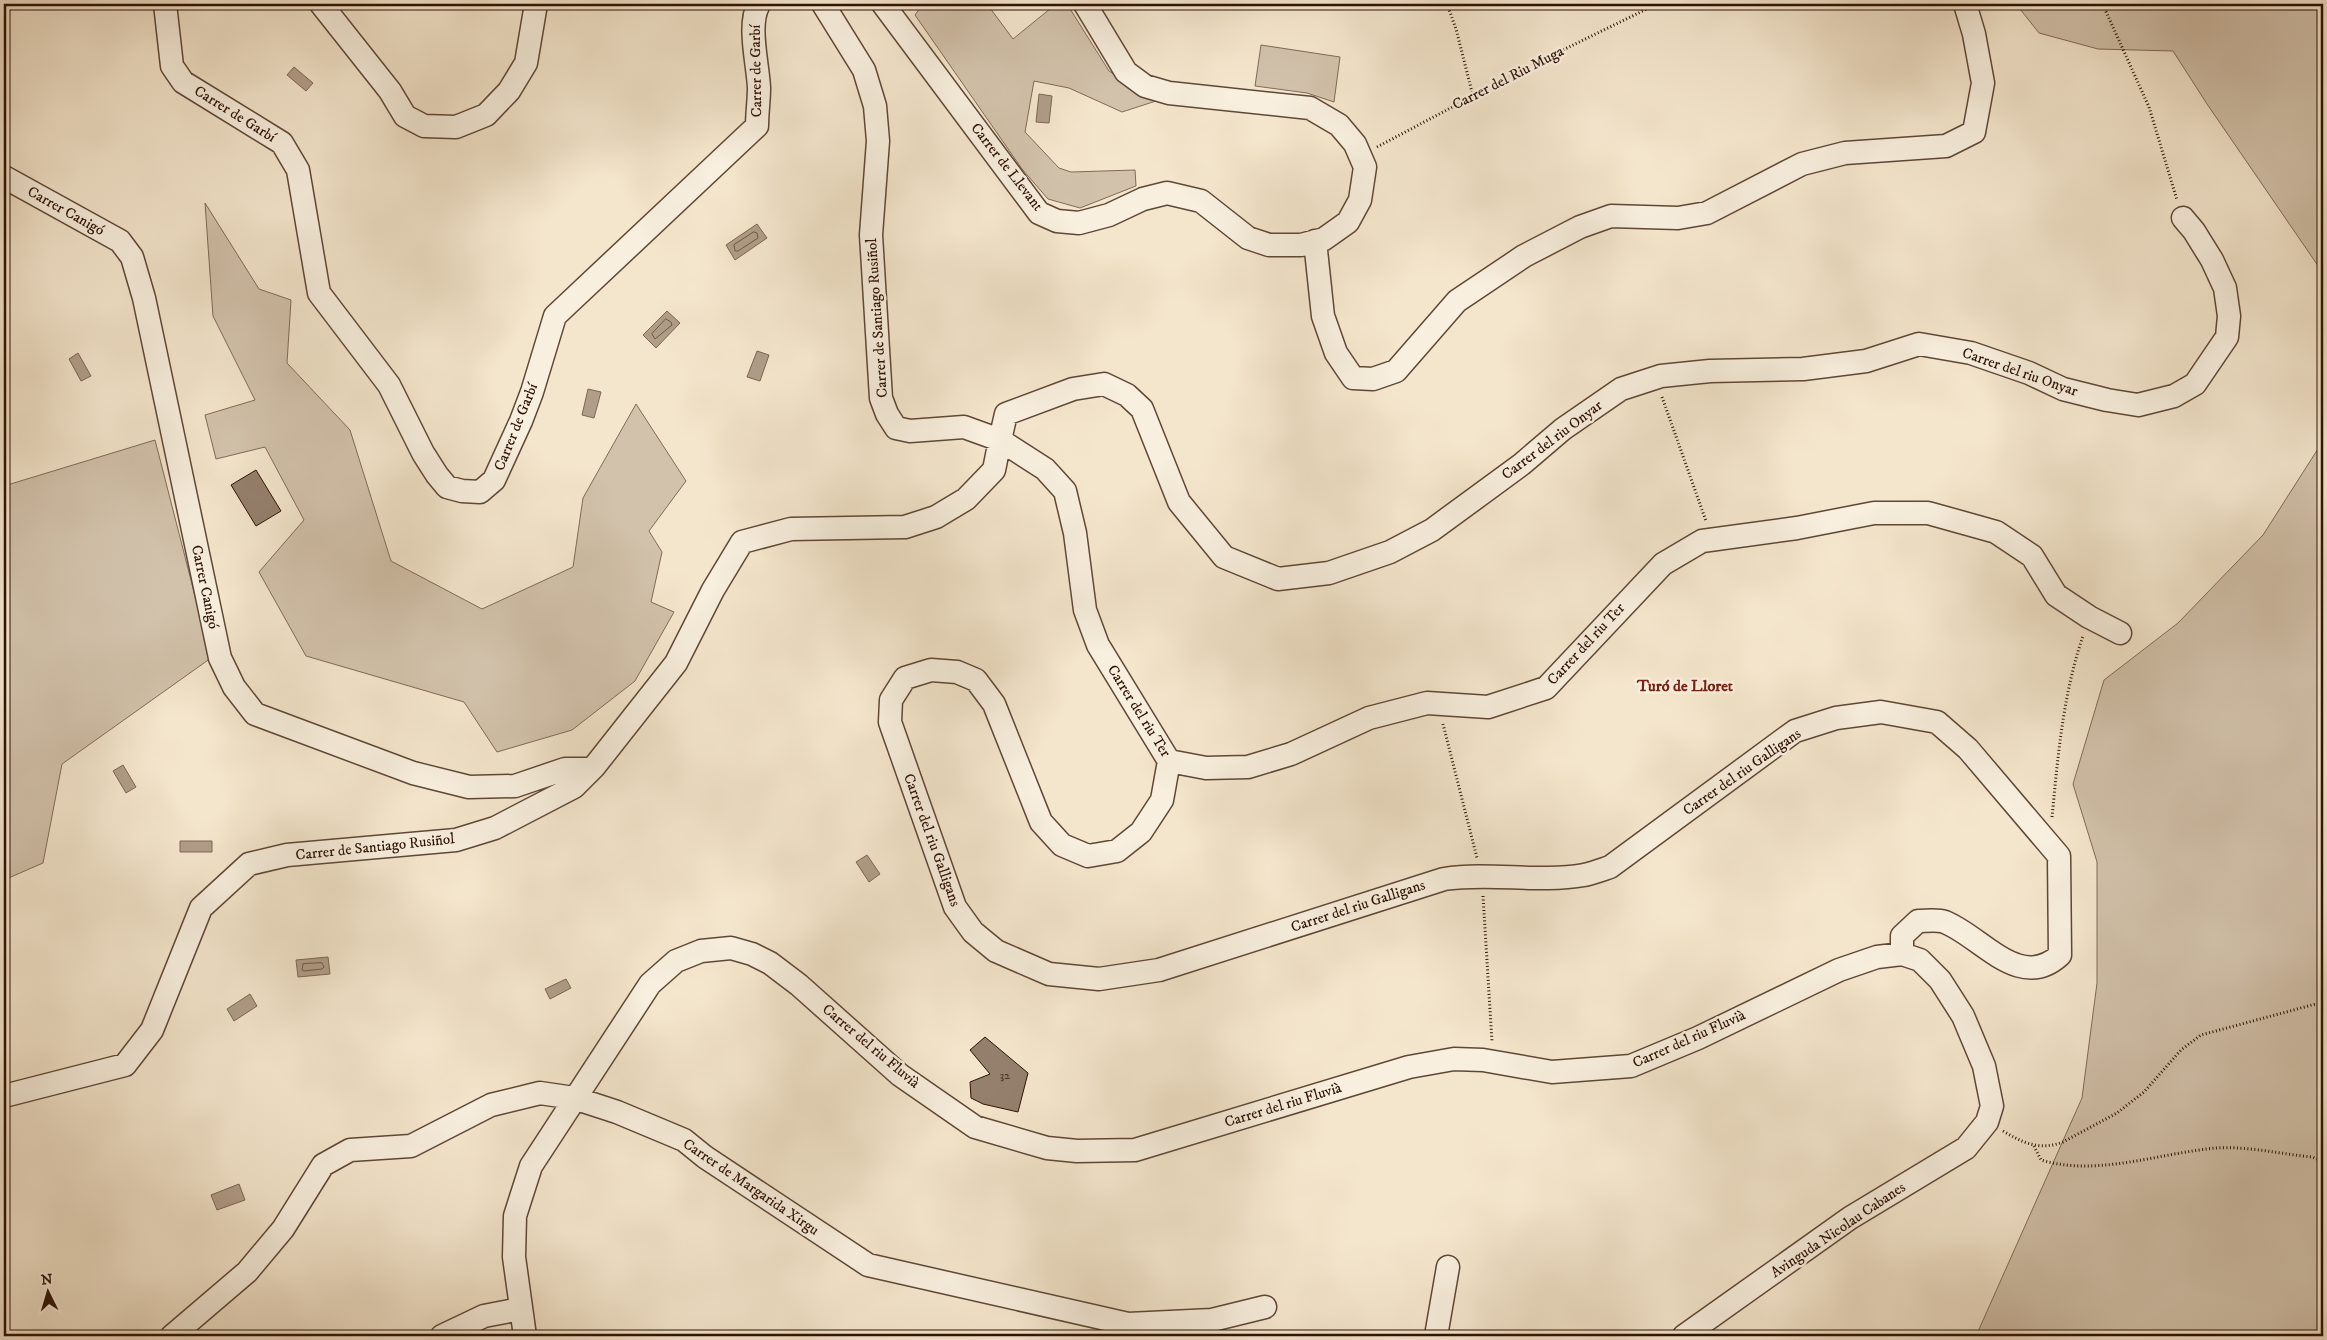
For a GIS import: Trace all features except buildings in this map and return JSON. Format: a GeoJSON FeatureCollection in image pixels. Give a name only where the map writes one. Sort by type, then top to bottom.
{"type":"FeatureCollection","features":[{"type":"Feature","properties":{"kind":"street","name":"Carrer de Garbí"},"geometry":{"type":"LineString","coordinates":[[164,4],[172,66],[183,82],[282,143],[298,170],[319,293],[389,385],[423,453],[437,475],[447,487],[462,492],[480,492],[494,480],[532,392],[555,316],[756,126],[759,88],[754,40],[756,9],[759,4]]}},
{"type":"Feature","properties":{"kind":"street"},"geometry":{"type":"LineString","coordinates":[[321,4],[390,91],[405,116],[424,126],[456,127],[486,115],[509,91],[526,63],[536,4]]}},
{"type":"Feature","properties":{"kind":"street","name":"Carrer de Santiago Rusiñol"},"geometry":{"type":"LineString","coordinates":[[4,1096],[125,1065],[152,1030],[201,908],[248,864],[295,854],[456,840],[495,828],[574,787],[592,769],[676,663],[714,590],[742,542],[791,529],[905,527],[936,517],[966,499],[994,470],[1000,440],[964,427],[910,432],[896,428],[887,414],[881,398],[871,235],[878,141],[875,106],[864,70],[823,4]]}},
{"type":"Feature","properties":{"kind":"street","name":"Carrer de Llevant"},"geometry":{"type":"LineString","coordinates":[[883,4],[1039,213],[1057,220],[1079,223],[1109,215],[1143,199],[1167,193],[1201,201],[1248,238],[1269,245],[1301,244],[1324,239],[1348,222],[1360,200],[1365,166],[1361,155]]}},
{"type":"Feature","properties":{"kind":"street"},"geometry":{"type":"LineString","coordinates":[[1085,4],[1126,72],[1145,86],[1170,93],[1310,108],[1340,125],[1361,155]]}},
{"type":"Feature","properties":{"kind":"street"},"geometry":{"type":"LineString","coordinates":[[1315,241],[1323,316],[1336,353],[1353,378],[1373,380],[1396,371],[1457,301],[1524,256],[1580,228],[1611,216],[1678,218],[1707,213],[1802,164],[1845,153],[1946,146],[1974,132],[1983,82],[1974,34],[1965,4]]}},
{"type":"Feature","properties":{"kind":"street","name":"Carrer Canigó"},"geometry":{"type":"LineString","coordinates":[[4,177],[120,241],[132,257],[144,298],[220,658],[234,687],[255,714],[413,773],[468,787],[515,786],[565,770],[592,769]]}},
{"type":"Feature","properties":{"kind":"street","name":"Carrer del riu Onyar"},"geometry":{"type":"LineString","coordinates":[[1000,440],[1006,414],[1073,389],[1104,384],[1119,391],[1142,409],[1179,502],[1224,557],[1278,579],[1329,574],[1390,552],[1432,530],[1522,464],[1562,429],[1621,389],[1655,378],[1710,372],[1803,369],[1866,361],[1919,344],[1971,353],[2029,372],[2063,389],[2107,400],[2138,405],[2174,396],[2195,384],[2227,337],[2230,316],[2225,288],[2212,260],[2194,231],[2183,218]]}},
{"type":"Feature","properties":{"kind":"street","name":"Carrer del riu Ter"},"geometry":{"type":"LineString","coordinates":[[1000,440],[1045,470],[1065,491],[1075,533],[1085,610],[1098,645],[1169,761],[1206,768],[1248,767],[1291,754],[1369,718],[1427,703],[1488,707],[1546,688],[1663,564],[1702,542],[1797,528],[1874,513],[1928,513],[1996,532],[2032,556],[2056,595],[2089,617],[2120,633]]}},
{"type":"Feature","properties":{"kind":"street","name":"Carrer del riu Galligans"},"geometry":{"type":"LineString","coordinates":[[1169,761],[1162,800],[1141,832],[1117,851],[1088,856],[1062,845],[1041,822],[994,704],[976,680],[957,672],[931,670],[905,678],[891,700],[890,722],[955,907],[973,932],[996,951],[1049,974],[1099,979],[1159,970],[1444,879],[1481,875],[1558,877],[1584,874],[1610,867],[1795,731],[1836,718],[1881,712],[1937,722],[1968,749],[2059,856],[2060,955],[2050,965],[2020,968],[2000,958],[1966,933],[1942,921],[1918,921],[1902,936],[1902,954]]}},
{"type":"Feature","properties":{"kind":"street","name":"Carrer del riu Fluvià"},"geometry":{"type":"LineString","coordinates":[[525,1336],[514,1257],[515,1216],[531,1166],[650,984],[676,961],[701,951],[731,948],[770,963],[799,985],[900,1075],[975,1127],[1047,1148],[1077,1151],[1135,1150],[1409,1067],[1454,1059],[1493,1062],[1552,1072],[1631,1066],[1698,1038],[1839,970],[1877,957],[1902,954]]}},
{"type":"Feature","properties":{"kind":"street"},"geometry":{"type":"LineString","coordinates":[[1902,954],[1920,960],[1933,973],[1963,1016],[1984,1066],[1992,1106],[1987,1122]]}},
{"type":"Feature","properties":{"kind":"street","name":"Carrer de Margarida Xirgu"},"geometry":{"type":"LineString","coordinates":[[172,1336],[247,1272],[282,1229],[323,1165],[350,1150],[411,1146],[491,1105],[540,1093],[574,1098],[617,1112],[684,1140],[705,1158],[868,1265],[1128,1324],[1212,1320],[1265,1307]]}},
{"type":"Feature","properties":{"kind":"street","name":"Avinguda Nicolau Cabanes"},"geometry":{"type":"LineString","coordinates":[[1684,1336],[1850,1218],[1966,1148],[1987,1122]]}},
{"type":"Feature","properties":{"kind":"street"},"geometry":{"type":"LineString","coordinates":[[1436,1336],[1448,1267]]}},
{"type":"Feature","properties":{"kind":"street"},"geometry":{"type":"LineString","coordinates":[[442,1336],[484,1316],[520,1309]]}},
{"type":"Feature","properties":{"kind":"path"},"geometry":{"type":"LineString","coordinates":[[1447,4],[1456,29],[1474,96]]}},
{"type":"Feature","properties":{"kind":"path","name":"Carrer del Riu Muga"},"geometry":{"type":"LineString","coordinates":[[1361,155],[1526,68],[1658,4]]}},
{"type":"Feature","properties":{"kind":"path"},"geometry":{"type":"LineString","coordinates":[[2103,5],[2149,107],[2183,218]]}},
{"type":"Feature","properties":{"kind":"path"},"geometry":{"type":"LineString","coordinates":[[1655,378],[1713,540]]}},
{"type":"Feature","properties":{"kind":"path"},"geometry":{"type":"LineString","coordinates":[[2050,845],[2056,768],[2071,670],[2089,617]]}},
{"type":"Feature","properties":{"kind":"path"},"geometry":{"type":"LineString","coordinates":[[1438,704],[1481,875],[1493,1062]]}},
{"type":"Feature","properties":{"kind":"path"},"geometry":{"type":"LineString","coordinates":[[1987,1122],[2025,1144],[2034,1146],[2054,1145],[2117,1113],[2144,1092],[2181,1050],[2201,1035],[2323,1002]]}},
{"type":"Feature","properties":{"kind":"path"},"geometry":{"type":"LineString","coordinates":[[2034,1146],[2041,1160],[2065,1166],[2120,1163],[2199,1150],[2235,1147],[2312,1157],[2323,1161]]}},
{"type":"Feature","properties":{"kind":"shaded area"},"geometry":{"type":"Polygon","coordinates":[[[923,4],[987,4],[1013,39],[1056,4],[1067,4],[1109,71],[1156,101],[1122,112],[1069,88],[1034,81],[1025,132],[1059,168],[1071,172],[1135,170],[1136,186],[1080,208],[1048,199],[1022,169],[915,15],[923,4]]]}},
{"type":"Feature","properties":{"kind":"shaded area"},"geometry":{"type":"Polygon","coordinates":[[[2016,4],[2323,4],[2323,273],[2207,104],[2173,51],[2098,49],[2039,33],[2016,4]]]}},
{"type":"Feature","properties":{"kind":"shaded area"},"geometry":{"type":"Polygon","coordinates":[[[1261,45],[1340,57],[1334,102],[1307,93],[1255,86],[1261,45]]]}},
{"type":"Feature","properties":{"kind":"shaded area"},"geometry":{"type":"Polygon","coordinates":[[[205,203],[259,289],[291,300],[287,363],[350,430],[391,561],[482,609],[573,567],[583,498],[636,404],[686,481],[649,531],[662,552],[651,602],[674,612],[635,681],[572,730],[497,752],[464,702],[306,656],[259,572],[304,520],[265,447],[216,459],[205,415],[255,400],[213,316],[205,203]]]}},
{"type":"Feature","properties":{"kind":"shaded area"},"geometry":{"type":"Polygon","coordinates":[[[155,440],[211,658],[62,764],[43,863],[4,880],[4,486],[155,440]]]}},
{"type":"Feature","properties":{"kind":"shaded area"},"geometry":{"type":"Polygon","coordinates":[[[2323,441],[2323,1336],[1976,1336],[2082,1098],[2097,983],[2097,862],[2073,784],[2104,680],[2178,623],[2263,535],[2323,441]]]}},
{"type":"Feature","properties":{"kind":"water"},"geometry":{"type":"Polygon","coordinates":[[[294,67],[313,83],[306,91],[287,75],[294,67]]]}},
{"type":"Feature","properties":{"kind":"water"},"geometry":{"type":"Polygon","coordinates":[[[1039,94],[1052,96],[1049,123],[1036,122],[1039,94]]]}},
{"type":"Feature","properties":{"kind":"water"},"geometry":{"type":"Polygon","coordinates":[[[757,224],[767,238],[735,260],[726,245],[757,224]]]}},
{"type":"Feature","properties":{"kind":"water"},"geometry":{"type":"Polygon","coordinates":[[[667,311],[680,323],[656,348],[643,335],[667,311]]]}},
{"type":"Feature","properties":{"kind":"water"},"geometry":{"type":"Polygon","coordinates":[[[757,351],[769,355],[760,381],[747,377],[757,351]]]}},
{"type":"Feature","properties":{"kind":"water"},"geometry":{"type":"Polygon","coordinates":[[[78,353],[91,376],[81,381],[69,359],[78,353]]]}},
{"type":"Feature","properties":{"kind":"water"},"geometry":{"type":"Polygon","coordinates":[[[588,389],[601,392],[594,418],[582,415],[588,389]]]}},
{"type":"Feature","properties":{"kind":"water"},"geometry":{"type":"Polygon","coordinates":[[[123,765],[136,787],[126,793],[113,771],[123,765]]]}},
{"type":"Feature","properties":{"kind":"water"},"geometry":{"type":"Polygon","coordinates":[[[180,841],[212,841],[212,852],[180,852],[180,841]]]}},
{"type":"Feature","properties":{"kind":"water"},"geometry":{"type":"Polygon","coordinates":[[[867,855],[880,874],[869,882],[856,862],[867,855]]]}},
{"type":"Feature","properties":{"kind":"water"},"geometry":{"type":"Polygon","coordinates":[[[328,957],[330,974],[298,977],[296,960],[328,957]]]}},
{"type":"Feature","properties":{"kind":"water"},"geometry":{"type":"Polygon","coordinates":[[[566,979],[571,988],[550,999],[545,989],[566,979]]]}},
{"type":"Feature","properties":{"kind":"water"},"geometry":{"type":"Polygon","coordinates":[[[250,994],[257,1006],[234,1021],[227,1009],[250,994]]]}},
{"type":"Feature","properties":{"kind":"water"},"geometry":{"type":"Polygon","coordinates":[[[239,1184],[245,1200],[217,1210],[211,1195],[239,1184]]]}},
{"type":"Feature","properties":{"kind":"district","name":"Turó de Lloret"},"geometry":{"type":"Point","coordinates":[1685,686]}}]}
